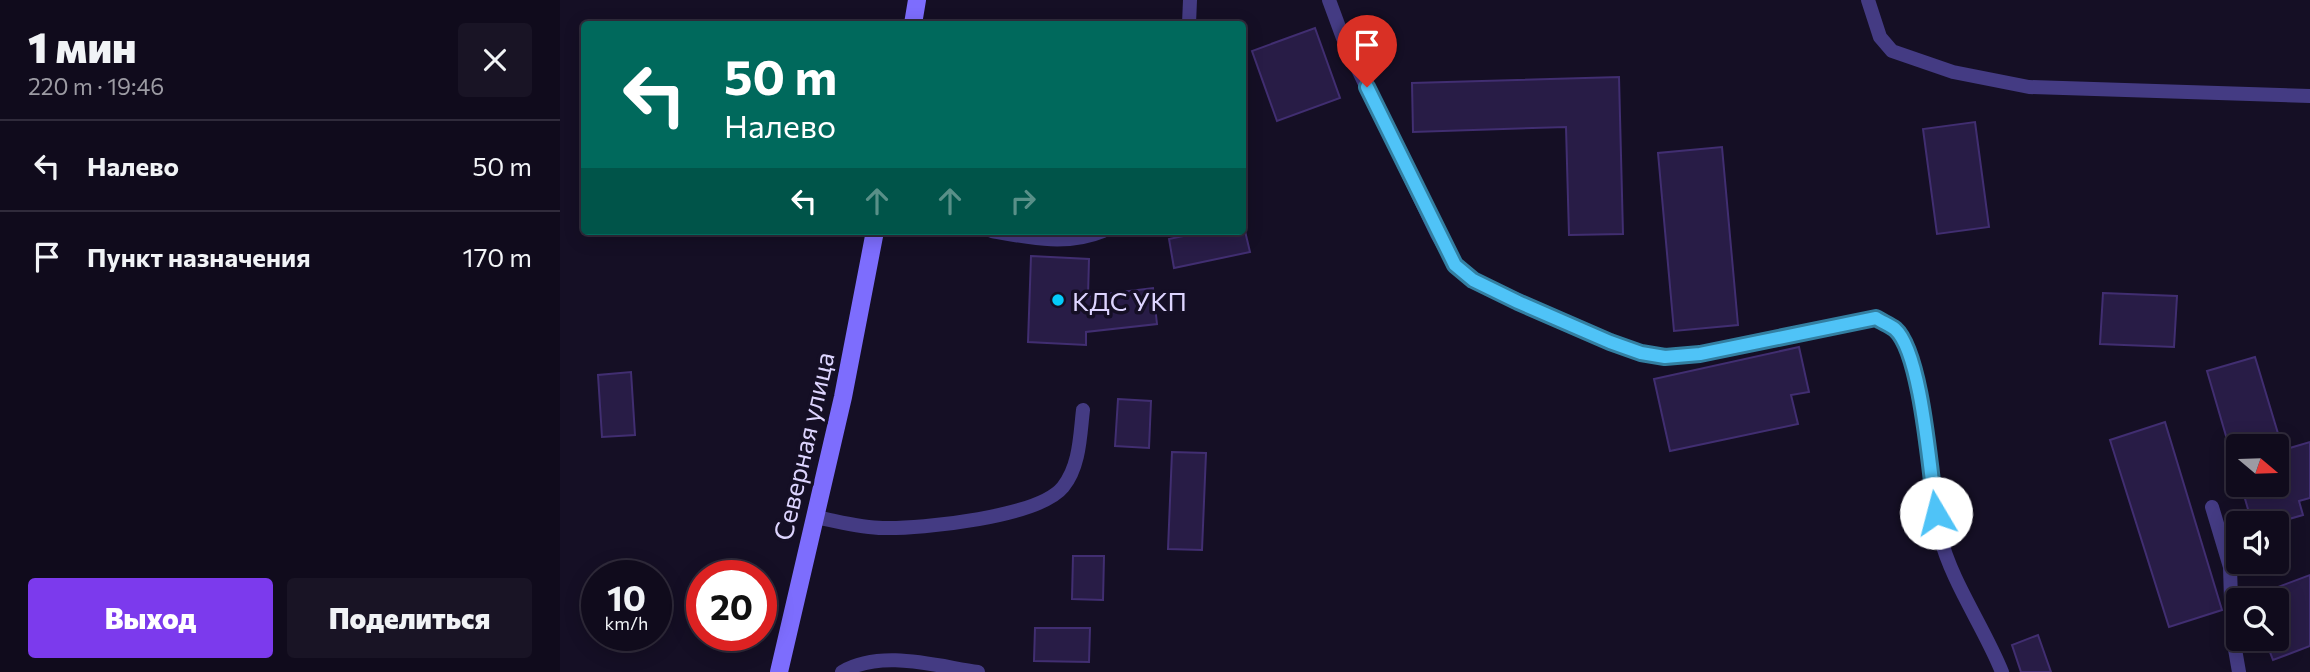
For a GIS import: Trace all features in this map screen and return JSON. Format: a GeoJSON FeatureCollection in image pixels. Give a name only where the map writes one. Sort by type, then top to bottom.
{"type":"FeatureCollection","features":[{"type":"Feature","properties":{"kind":"street"},"geometry":{"type":"LineString","coordinates":[[914,21],[917,0]]}},
{"type":"Feature","properties":{"kind":"street","name":"Северная улица"},"geometry":{"type":"LineString","coordinates":[[779,672],[843,397],[874,235]]}},
{"type":"Feature","properties":{"kind":"lane"},"geometry":{"type":"LineString","coordinates":[[1189,21],[1190,0]]}},
{"type":"Feature","properties":{"kind":"lane"},"geometry":{"type":"LineString","coordinates":[[1329,0],[1343,38],[1437,234],[1455,265],[1473,280],[1610,342],[1641,353],[1665,357],[1700,354],[1876,318],[1896,330],[1908,353],[1928,441],[1940,537],[2002,672]]}},
{"type":"Feature","properties":{"kind":"lane"},"geometry":{"type":"LineString","coordinates":[[1868,0],[1880,37],[1892,51],[1953,72],[2029,87],[2310,96]]}},
{"type":"Feature","properties":{"kind":"lane"},"geometry":{"type":"LineString","coordinates":[[1022,235],[1059,240],[1085,239],[1094,235]]}},
{"type":"Feature","properties":{"kind":"lane"},"geometry":{"type":"LineString","coordinates":[[815,517],[881,528],[944,525],[1033,506],[1063,487],[1078,456],[1083,410]]}},
{"type":"Feature","properties":{"kind":"lane"},"geometry":{"type":"LineString","coordinates":[[2212,507],[2230,567],[2232,632],[2239,672]]}},
{"type":"Feature","properties":{"kind":"lane"},"geometry":{"type":"LineString","coordinates":[[842,672],[867,662],[895,660],[978,672]]}},
{"type":"Feature","properties":{"kind":"building"},"geometry":{"type":"Polygon","coordinates":[[[1315,28],[1340,98],[1277,121],[1252,51],[1315,28]]]}},
{"type":"Feature","properties":{"kind":"building"},"geometry":{"type":"Polygon","coordinates":[[[1619,77],[1623,234],[1569,235],[1566,127],[1413,132],[1412,83],[1619,77]]]}},
{"type":"Feature","properties":{"kind":"building"},"geometry":{"type":"Polygon","coordinates":[[[1975,122],[1989,227],[1937,234],[1923,129],[1975,122]]]}},
{"type":"Feature","properties":{"kind":"building"},"geometry":{"type":"Polygon","coordinates":[[[1722,147],[1738,325],[1674,331],[1658,153],[1722,147]]]}},
{"type":"Feature","properties":{"kind":"building"},"geometry":{"type":"Polygon","coordinates":[[[1188,235],[1246,235],[1250,252],[1174,268],[1169,239],[1188,235]]]}},
{"type":"Feature","properties":{"kind":"building","name":"КДС УКП"},"geometry":{"type":"Polygon","coordinates":[[[1031,256],[1089,259],[1088,296],[1153,288],[1157,324],[1086,332],[1086,345],[1028,342],[1031,256]]]}},
{"type":"Feature","properties":{"kind":"building"},"geometry":{"type":"Polygon","coordinates":[[[2103,293],[2177,296],[2174,347],[2100,344],[2103,293]]]}},
{"type":"Feature","properties":{"kind":"building"},"geometry":{"type":"Polygon","coordinates":[[[1799,347],[1809,392],[1791,395],[1798,424],[1670,451],[1654,379],[1799,347]]]}},
{"type":"Feature","properties":{"kind":"building"},"geometry":{"type":"Polygon","coordinates":[[[2255,357],[2278,434],[2226,436],[2207,371],[2255,357]]]}},
{"type":"Feature","properties":{"kind":"building"},"geometry":{"type":"Polygon","coordinates":[[[631,372],[635,435],[602,437],[598,375],[631,372]]]}},
{"type":"Feature","properties":{"kind":"building"},"geometry":{"type":"Polygon","coordinates":[[[1118,399],[1151,401],[1149,448],[1115,446],[1118,399]]]}},
{"type":"Feature","properties":{"kind":"building"},"geometry":{"type":"Polygon","coordinates":[[[2165,422],[2222,610],[2169,627],[2110,440],[2165,422]]]}},
{"type":"Feature","properties":{"kind":"building"},"geometry":{"type":"Polygon","coordinates":[[[2310,442],[2310,498],[2299,501],[2303,515],[2289,519],[2289,511],[2249,511],[2244,497],[2289,497],[2289,448],[2310,442]]]}},
{"type":"Feature","properties":{"kind":"building"},"geometry":{"type":"Polygon","coordinates":[[[1172,452],[1206,453],[1202,550],[1168,549],[1172,452]]]}},
{"type":"Feature","properties":{"kind":"building"},"geometry":{"type":"Polygon","coordinates":[[[1073,556],[1104,556],[1103,600],[1072,599],[1073,556]]]}},
{"type":"Feature","properties":{"kind":"building"},"geometry":{"type":"Polygon","coordinates":[[[2310,575],[2310,646],[2273,660],[2270,651],[2289,651],[2289,588],[2276,588],[2310,575]]]}},
{"type":"Feature","properties":{"kind":"building"},"geometry":{"type":"Polygon","coordinates":[[[1035,628],[1090,628],[1089,662],[1034,661],[1035,628]]]}},
{"type":"Feature","properties":{"kind":"building"},"geometry":{"type":"Polygon","coordinates":[[[2038,635],[2051,672],[2021,672],[2012,645],[2038,635]]]}},
{"type":"Feature","properties":{"kind":"place","name":"КДС УКП"},"geometry":{"type":"Point","coordinates":[1058,300]}},
{"type":"Feature","properties":{"kind":"route"},"geometry":{"type":"LineString","coordinates":[[1367,87],[1437,234],[1455,265],[1473,280],[1495,291],[1610,342],[1641,353],[1665,357],[1700,354],[1876,318],[1896,330],[1908,353],[1916,384],[1928,441],[1936,513]]}}]}
